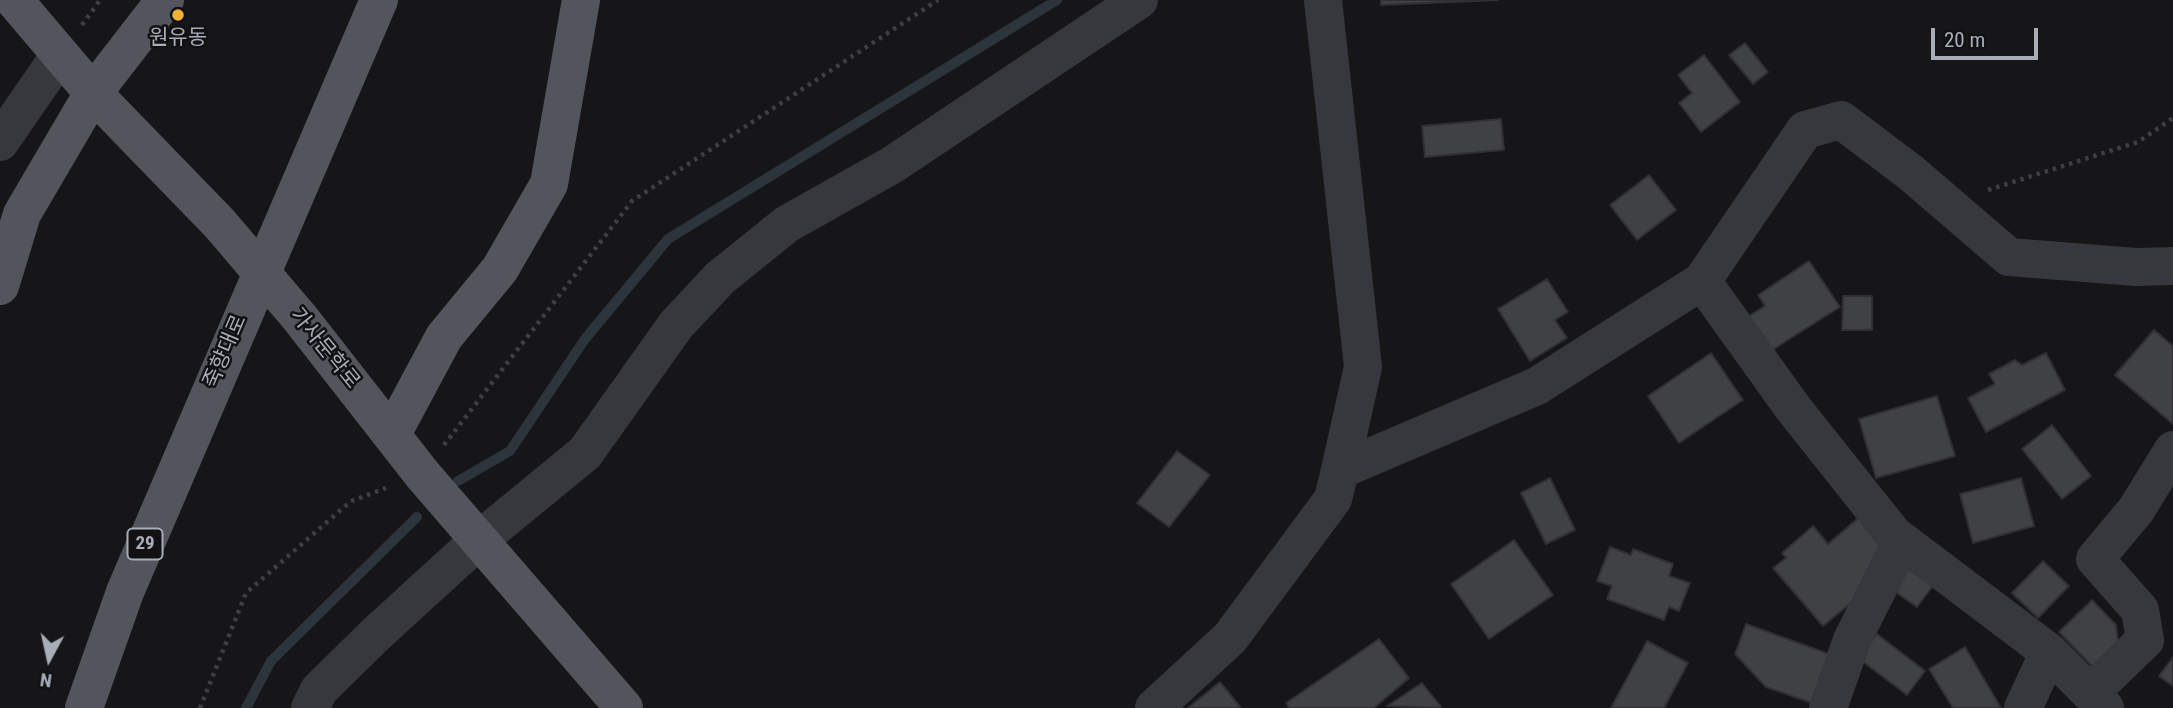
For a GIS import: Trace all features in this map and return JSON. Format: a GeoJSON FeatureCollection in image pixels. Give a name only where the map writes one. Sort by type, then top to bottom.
{"type":"FeatureCollection","features":[{"type":"Feature","properties":{"kind":"main road","name":"가사문학로"},"geometry":{"type":"LineString","coordinates":[[14,0],[93,93],[220,223],[422,474],[624,708]]}},
{"type":"Feature","properties":{"kind":"main road"},"geometry":{"type":"LineString","coordinates":[[0,286],[22,214],[93,93],[165,0]]}},
{"type":"Feature","properties":{"kind":"main road","name":"죽향대로"},"geometry":{"type":"LineString","coordinates":[[84,708],[125,592],[287,209],[379,0]]}},
{"type":"Feature","properties":{"kind":"main road"},"geometry":{"type":"LineString","coordinates":[[392,435],[443,337],[500,269],[549,184],[581,0]]}},
{"type":"Feature","properties":{"kind":"street"},"geometry":{"type":"LineString","coordinates":[[310,708],[319,690],[365,644],[479,540],[585,453],[676,325],[720,278],[787,224],[892,164],[1139,0]]}},
{"type":"Feature","properties":{"kind":"street"},"geometry":{"type":"LineString","coordinates":[[1154,708],[1230,638],[1333,499],[1340,470],[1363,368],[1323,0]]}},
{"type":"Feature","properties":{"kind":"street"},"geometry":{"type":"LineString","coordinates":[[0,142],[60,55]]}},
{"type":"Feature","properties":{"kind":"street"},"geometry":{"type":"LineString","coordinates":[[1340,470],[1537,386],[1702,281],[1805,130],[1841,120],[2009,257],[2136,267],[2173,266]]}},
{"type":"Feature","properties":{"kind":"street"},"geometry":{"type":"LineString","coordinates":[[1702,281],[1793,408],[1902,541],[2049,652],[2097,700],[2146,640],[2140,610],[2095,559],[2136,510],[2173,450]]}},
{"type":"Feature","properties":{"kind":"street"},"geometry":{"type":"LineString","coordinates":[[1828,708],[1852,640],[1902,541]]}},
{"type":"Feature","properties":{"kind":"street"},"geometry":{"type":"LineString","coordinates":[[2022,708],[2049,652]]}},
{"type":"Feature","properties":{"kind":"path"},"geometry":{"type":"LineString","coordinates":[[200,708],[246,593],[351,501],[422,474],[632,201],[939,0]]}},
{"type":"Feature","properties":{"kind":"path"},"geometry":{"type":"LineString","coordinates":[[1947,204],[2138,142],[2173,118]]}},
{"type":"Feature","properties":{"kind":"building"},"geometry":{"type":"Polygon","coordinates":[[[1381,0],[1498,0],[1381,5],[1381,0]]]}},
{"type":"Feature","properties":{"kind":"building"},"geometry":{"type":"Polygon","coordinates":[[[1745,43],[1768,72],[1753,84],[1729,55],[1745,43]]]}},
{"type":"Feature","properties":{"kind":"building"},"geometry":{"type":"Polygon","coordinates":[[[1704,55],[1740,102],[1701,132],[1679,103],[1692,93],[1678,75],[1704,55]]]}},
{"type":"Feature","properties":{"kind":"building"},"geometry":{"type":"Polygon","coordinates":[[[1501,119],[1504,150],[1425,157],[1422,126],[1501,119]]]}},
{"type":"Feature","properties":{"kind":"building"},"geometry":{"type":"Polygon","coordinates":[[[1649,175],[1676,210],[1637,240],[1610,205],[1649,175]]]}},
{"type":"Feature","properties":{"kind":"building"},"geometry":{"type":"Polygon","coordinates":[[[1809,261],[1840,307],[1772,350],[1749,316],[1765,306],[1758,295],[1809,261]]]}},
{"type":"Feature","properties":{"kind":"building"},"geometry":{"type":"Polygon","coordinates":[[[1547,279],[1568,312],[1555,320],[1567,338],[1530,361],[1498,309],[1547,279]]]}},
{"type":"Feature","properties":{"kind":"building"},"geometry":{"type":"Polygon","coordinates":[[[1843,296],[1872,296],[1872,330],[1842,330],[1843,296]]]}},
{"type":"Feature","properties":{"kind":"building"},"geometry":{"type":"Polygon","coordinates":[[[2154,330],[2173,346],[2173,424],[2115,375],[2154,330]]]}},
{"type":"Feature","properties":{"kind":"building"},"geometry":{"type":"Polygon","coordinates":[[[1711,353],[1743,400],[1679,443],[1648,396],[1711,353]]]}},
{"type":"Feature","properties":{"kind":"building"},"geometry":{"type":"Polygon","coordinates":[[[2046,353],[2065,390],[1986,432],[1968,398],[1995,384],[1989,374],[2015,360],[2022,365],[2046,353]]]}},
{"type":"Feature","properties":{"kind":"building"},"geometry":{"type":"Polygon","coordinates":[[[1937,396],[1955,456],[1876,478],[1859,419],[1937,396]]]}},
{"type":"Feature","properties":{"kind":"building"},"geometry":{"type":"Polygon","coordinates":[[[2052,425],[2091,476],[2062,499],[2022,449],[2052,425]]]}},
{"type":"Feature","properties":{"kind":"building"},"geometry":{"type":"Polygon","coordinates":[[[1177,451],[1210,475],[1169,527],[1137,503],[1177,451]]]}},
{"type":"Feature","properties":{"kind":"building"},"geometry":{"type":"Polygon","coordinates":[[[1550,478],[1575,530],[1546,544],[1521,493],[1550,478]]]}},
{"type":"Feature","properties":{"kind":"building"},"geometry":{"type":"Polygon","coordinates":[[[2021,478],[2034,526],[1973,543],[1960,494],[2021,478]]]}},
{"type":"Feature","properties":{"kind":"building"},"geometry":{"type":"Polygon","coordinates":[[[1863,514],[1889,545],[1859,596],[1823,626],[1773,568],[1786,558],[1782,553],[1813,526],[1828,544],[1863,514]]]}},
{"type":"Feature","properties":{"kind":"building"},"geometry":{"type":"Polygon","coordinates":[[[1514,540],[1553,595],[1489,639],[1451,584],[1514,540]]]}},
{"type":"Feature","properties":{"kind":"building"},"geometry":{"type":"Polygon","coordinates":[[[1610,547],[1631,555],[1633,549],[1673,564],[1669,576],[1690,583],[1679,611],[1669,607],[1664,620],[1607,599],[1612,586],[1597,581],[1610,547]]]}},
{"type":"Feature","properties":{"kind":"building"},"geometry":{"type":"Polygon","coordinates":[[[2043,561],[2069,586],[2038,618],[2012,593],[2043,561]]]}},
{"type":"Feature","properties":{"kind":"building"},"geometry":{"type":"Polygon","coordinates":[[[1911,566],[1935,583],[1917,607],[1894,591],[1911,566]]]}},
{"type":"Feature","properties":{"kind":"building"},"geometry":{"type":"Polygon","coordinates":[[[2092,600],[2116,625],[2118,642],[2093,667],[2059,632],[2092,600]]]}},
{"type":"Feature","properties":{"kind":"building"},"geometry":{"type":"Polygon","coordinates":[[[1746,624],[1832,655],[1815,704],[1766,687],[1735,654],[1746,624]]]}},
{"type":"Feature","properties":{"kind":"building"},"geometry":{"type":"Polygon","coordinates":[[[1877,634],[1925,671],[1907,695],[1858,658],[1877,634]]]}},
{"type":"Feature","properties":{"kind":"building"},"geometry":{"type":"Polygon","coordinates":[[[1379,639],[1409,678],[1374,708],[1289,708],[1286,703],[1379,639]]]}},
{"type":"Feature","properties":{"kind":"building"},"geometry":{"type":"Polygon","coordinates":[[[1647,641],[1688,663],[1664,708],[1611,708],[1647,641]]]}},
{"type":"Feature","properties":{"kind":"building"},"geometry":{"type":"Polygon","coordinates":[[[1965,647],[2001,708],[1953,708],[1929,669],[1965,647]]]}},
{"type":"Feature","properties":{"kind":"building"},"geometry":{"type":"Polygon","coordinates":[[[2173,657],[2173,686],[2159,676],[2173,657]]]}},
{"type":"Feature","properties":{"kind":"building"},"geometry":{"type":"Polygon","coordinates":[[[1220,682],[1241,708],[1188,708],[1220,682]]]}},
{"type":"Feature","properties":{"kind":"building"},"geometry":{"type":"Polygon","coordinates":[[[1422,683],[1442,708],[1387,706],[1422,683]]]}},
{"type":"Feature","properties":{"kind":"waterway"},"geometry":{"type":"LineString","coordinates":[[458,481],[510,451],[585,339],[668,239],[1057,0]]}},
{"type":"Feature","properties":{"kind":"waterway"},"geometry":{"type":"LineString","coordinates":[[246,708],[271,661],[417,517]]}},
{"type":"Feature","properties":{"kind":"place","name":"원유동"},"geometry":{"type":"Point","coordinates":[178,15]}}]}
